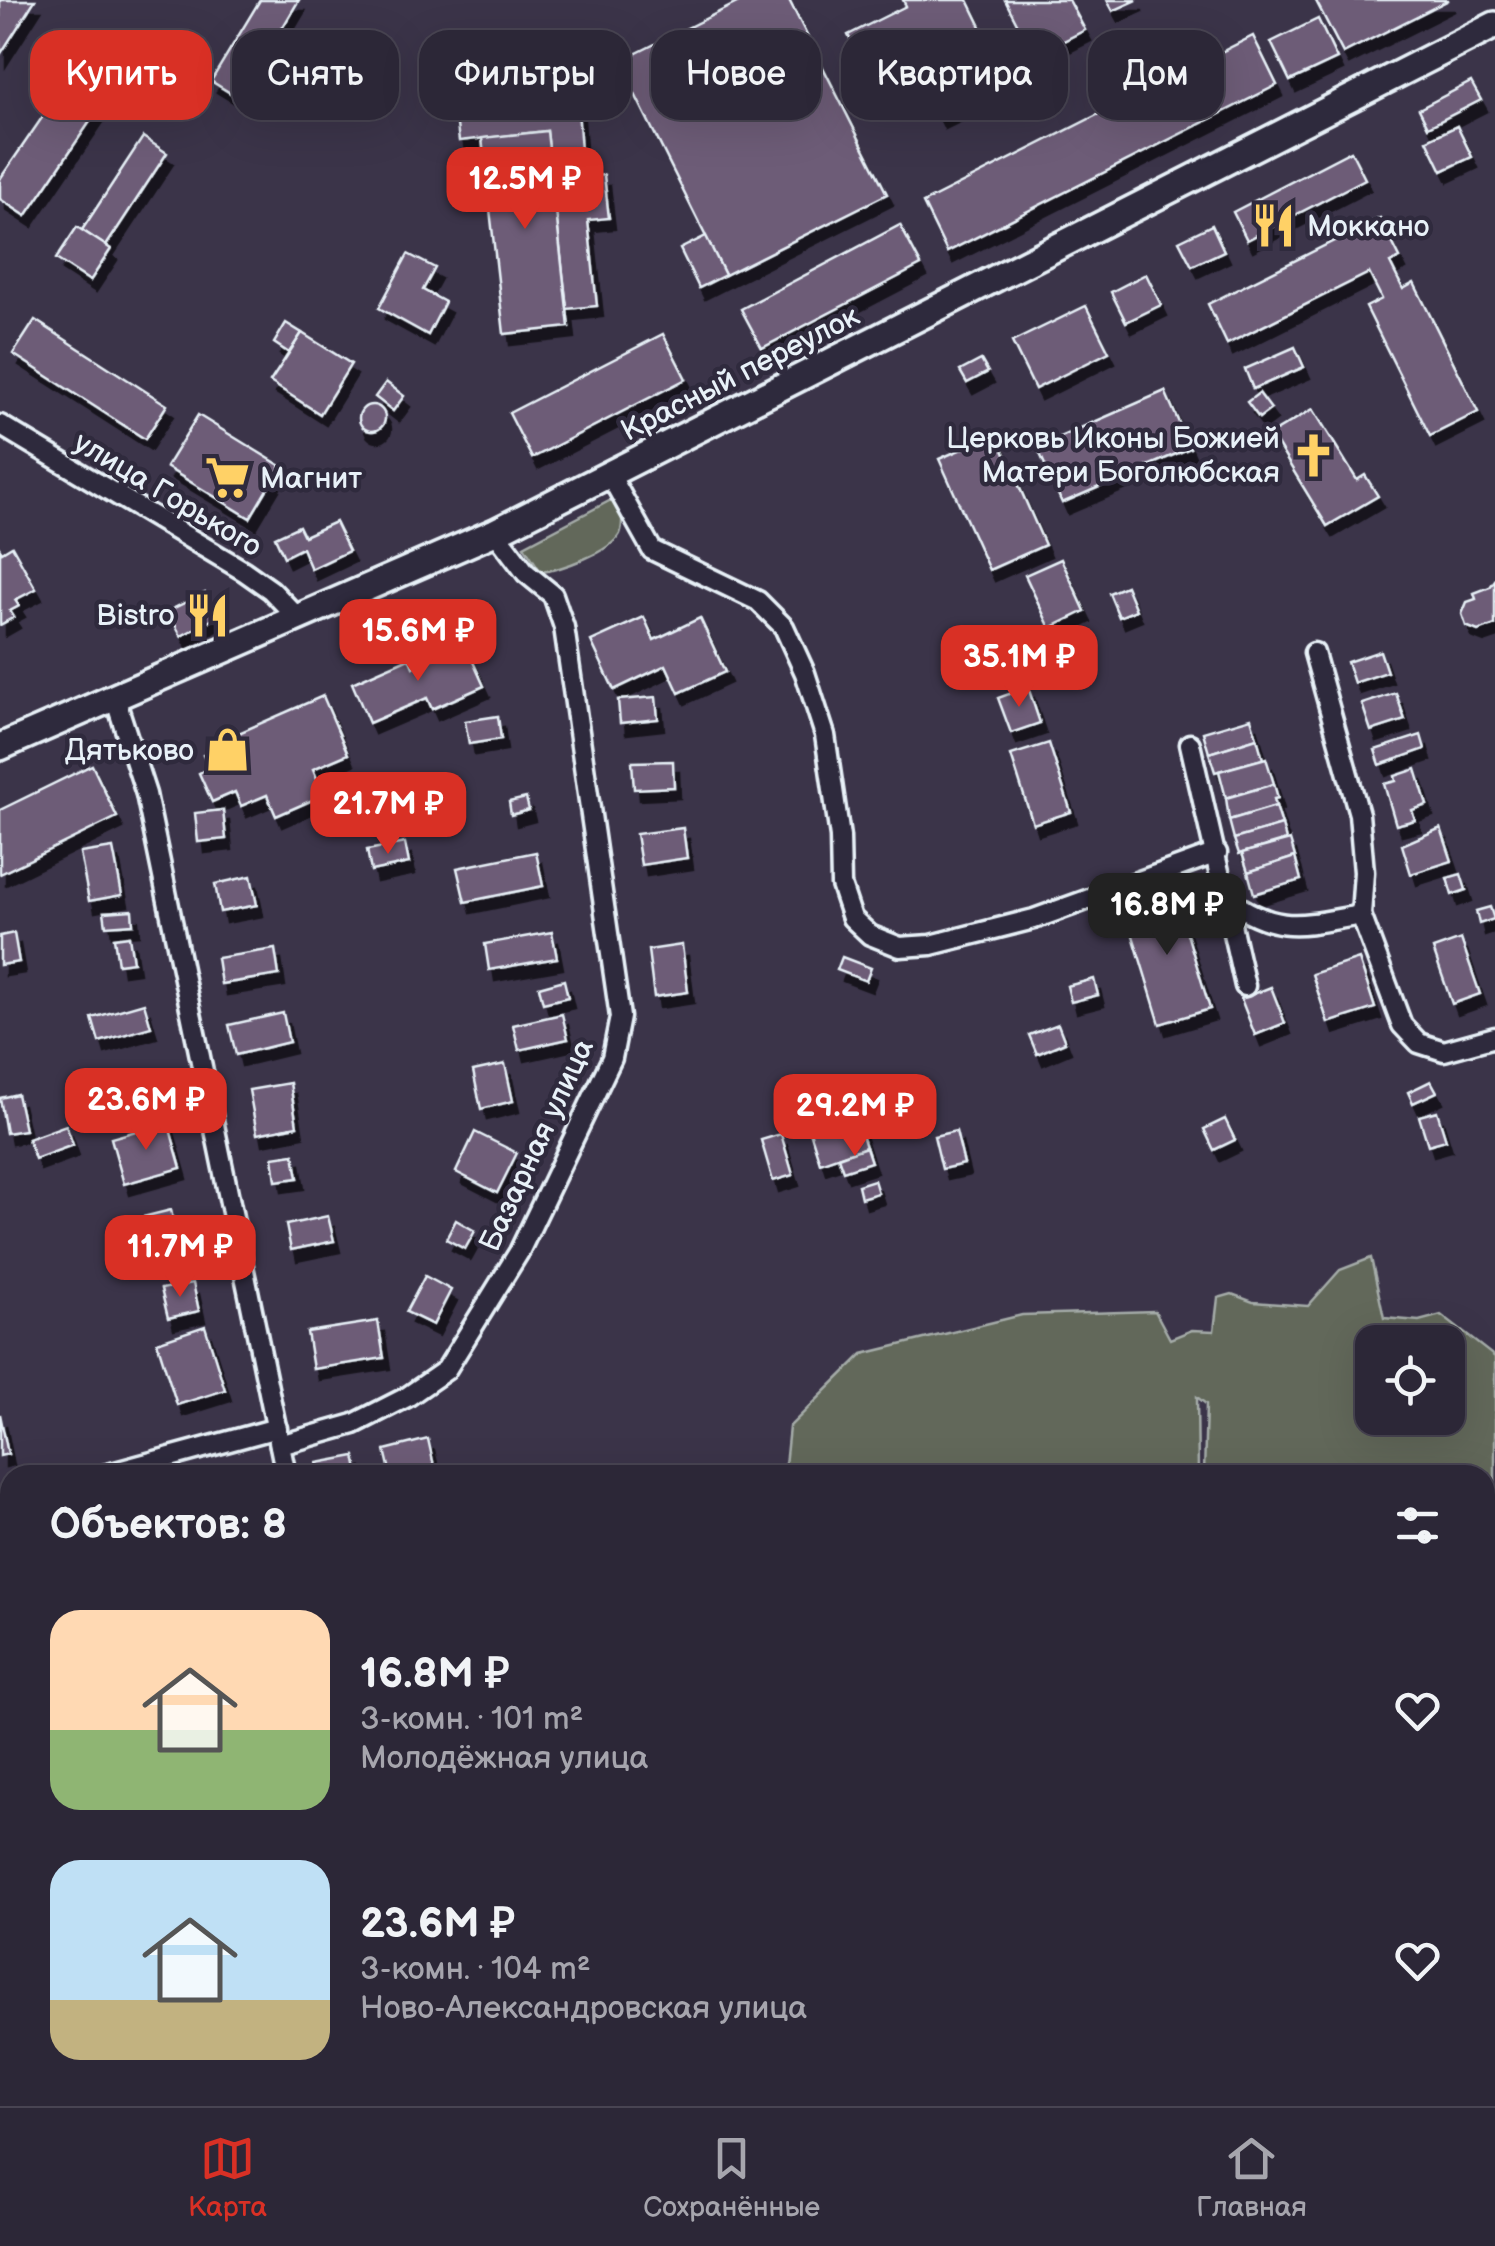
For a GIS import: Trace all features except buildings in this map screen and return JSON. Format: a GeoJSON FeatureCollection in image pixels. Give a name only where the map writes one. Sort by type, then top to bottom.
{"type":"FeatureCollection","features":[{"type":"Feature","properties":{"kind":"main road","name":"Красный переулок"},"geometry":{"type":"LineString","coordinates":[[0,747],[494,532],[1495,24]]}},
{"type":"Feature","properties":{"kind":"street","name":"улица Горького"},"geometry":{"type":"LineString","coordinates":[[0,425],[244,571],[271,590],[299,620]]}},
{"type":"Feature","properties":{"kind":"street"},"geometry":{"type":"LineString","coordinates":[[610,475],[652,550],[758,601],[784,627],[805,672],[825,735],[840,836],[841,884],[852,918],[870,935],[900,947],[932,945],[1034,919],[1216,853]]}},
{"type":"Feature","properties":{"kind":"street","name":"Базарная улица"},"geometry":{"type":"LineString","coordinates":[[149,1465],[354,1424],[408,1397],[446,1370],[518,1252],[612,1058],[620,1018],[564,627],[553,595],[526,573],[494,532]]}},
{"type":"Feature","properties":{"kind":"street"},"geometry":{"type":"LineString","coordinates":[[1314,653],[1359,814],[1364,872],[1361,915],[1402,1025],[1419,1043],[1444,1051],[1495,1037]]}},
{"type":"Feature","properties":{"kind":"street"},"geometry":{"type":"LineString","coordinates":[[115,698],[146,794],[284,1465]]}},
{"type":"Feature","properties":{"kind":"street"},"geometry":{"type":"LineString","coordinates":[[1190,744],[1245,986]]}},
{"type":"Feature","properties":{"kind":"street"},"geometry":{"type":"LineString","coordinates":[[1226,898],[1252,916],[1278,926],[1361,915]]}},
{"type":"Feature","properties":{"kind":"green space"},"geometry":{"type":"Polygon","coordinates":[[[613,499],[622,510],[621,532],[615,541],[584,559],[541,572],[524,546],[613,499]]]}},
{"type":"Feature","properties":{"kind":"green space"},"geometry":{"type":"Polygon","coordinates":[[[1371,1258],[1384,1318],[1419,1321],[1441,1315],[1454,1325],[1355,1325],[1355,1435],[1465,1435],[1465,1334],[1495,1357],[1495,1465],[1204,1465],[1206,1404],[1197,1397],[1198,1465],[785,1465],[789,1427],[863,1354],[1022,1315],[1155,1311],[1170,1339],[1192,1330],[1214,1331],[1218,1298],[1232,1294],[1253,1302],[1308,1306],[1340,1270],[1371,1258]]]}},
{"type":"Feature","properties":{"kind":"place","name":"Моккано"},"geometry":{"type":"Point","coordinates":[1274,226]}},
{"type":"Feature","properties":{"kind":"place","name":"Церковь Иконы Божией Матери Боголюбская"},"geometry":{"type":"Point","coordinates":[1313,455]}},
{"type":"Feature","properties":{"kind":"place","name":"Магнит"},"geometry":{"type":"Point","coordinates":[227,478]}},
{"type":"Feature","properties":{"kind":"place","name":"Bistro"},"geometry":{"type":"Point","coordinates":[208,615]}},
{"type":"Feature","properties":{"kind":"place","name":"Дятьково"},"geometry":{"type":"Point","coordinates":[227,750]}}]}
